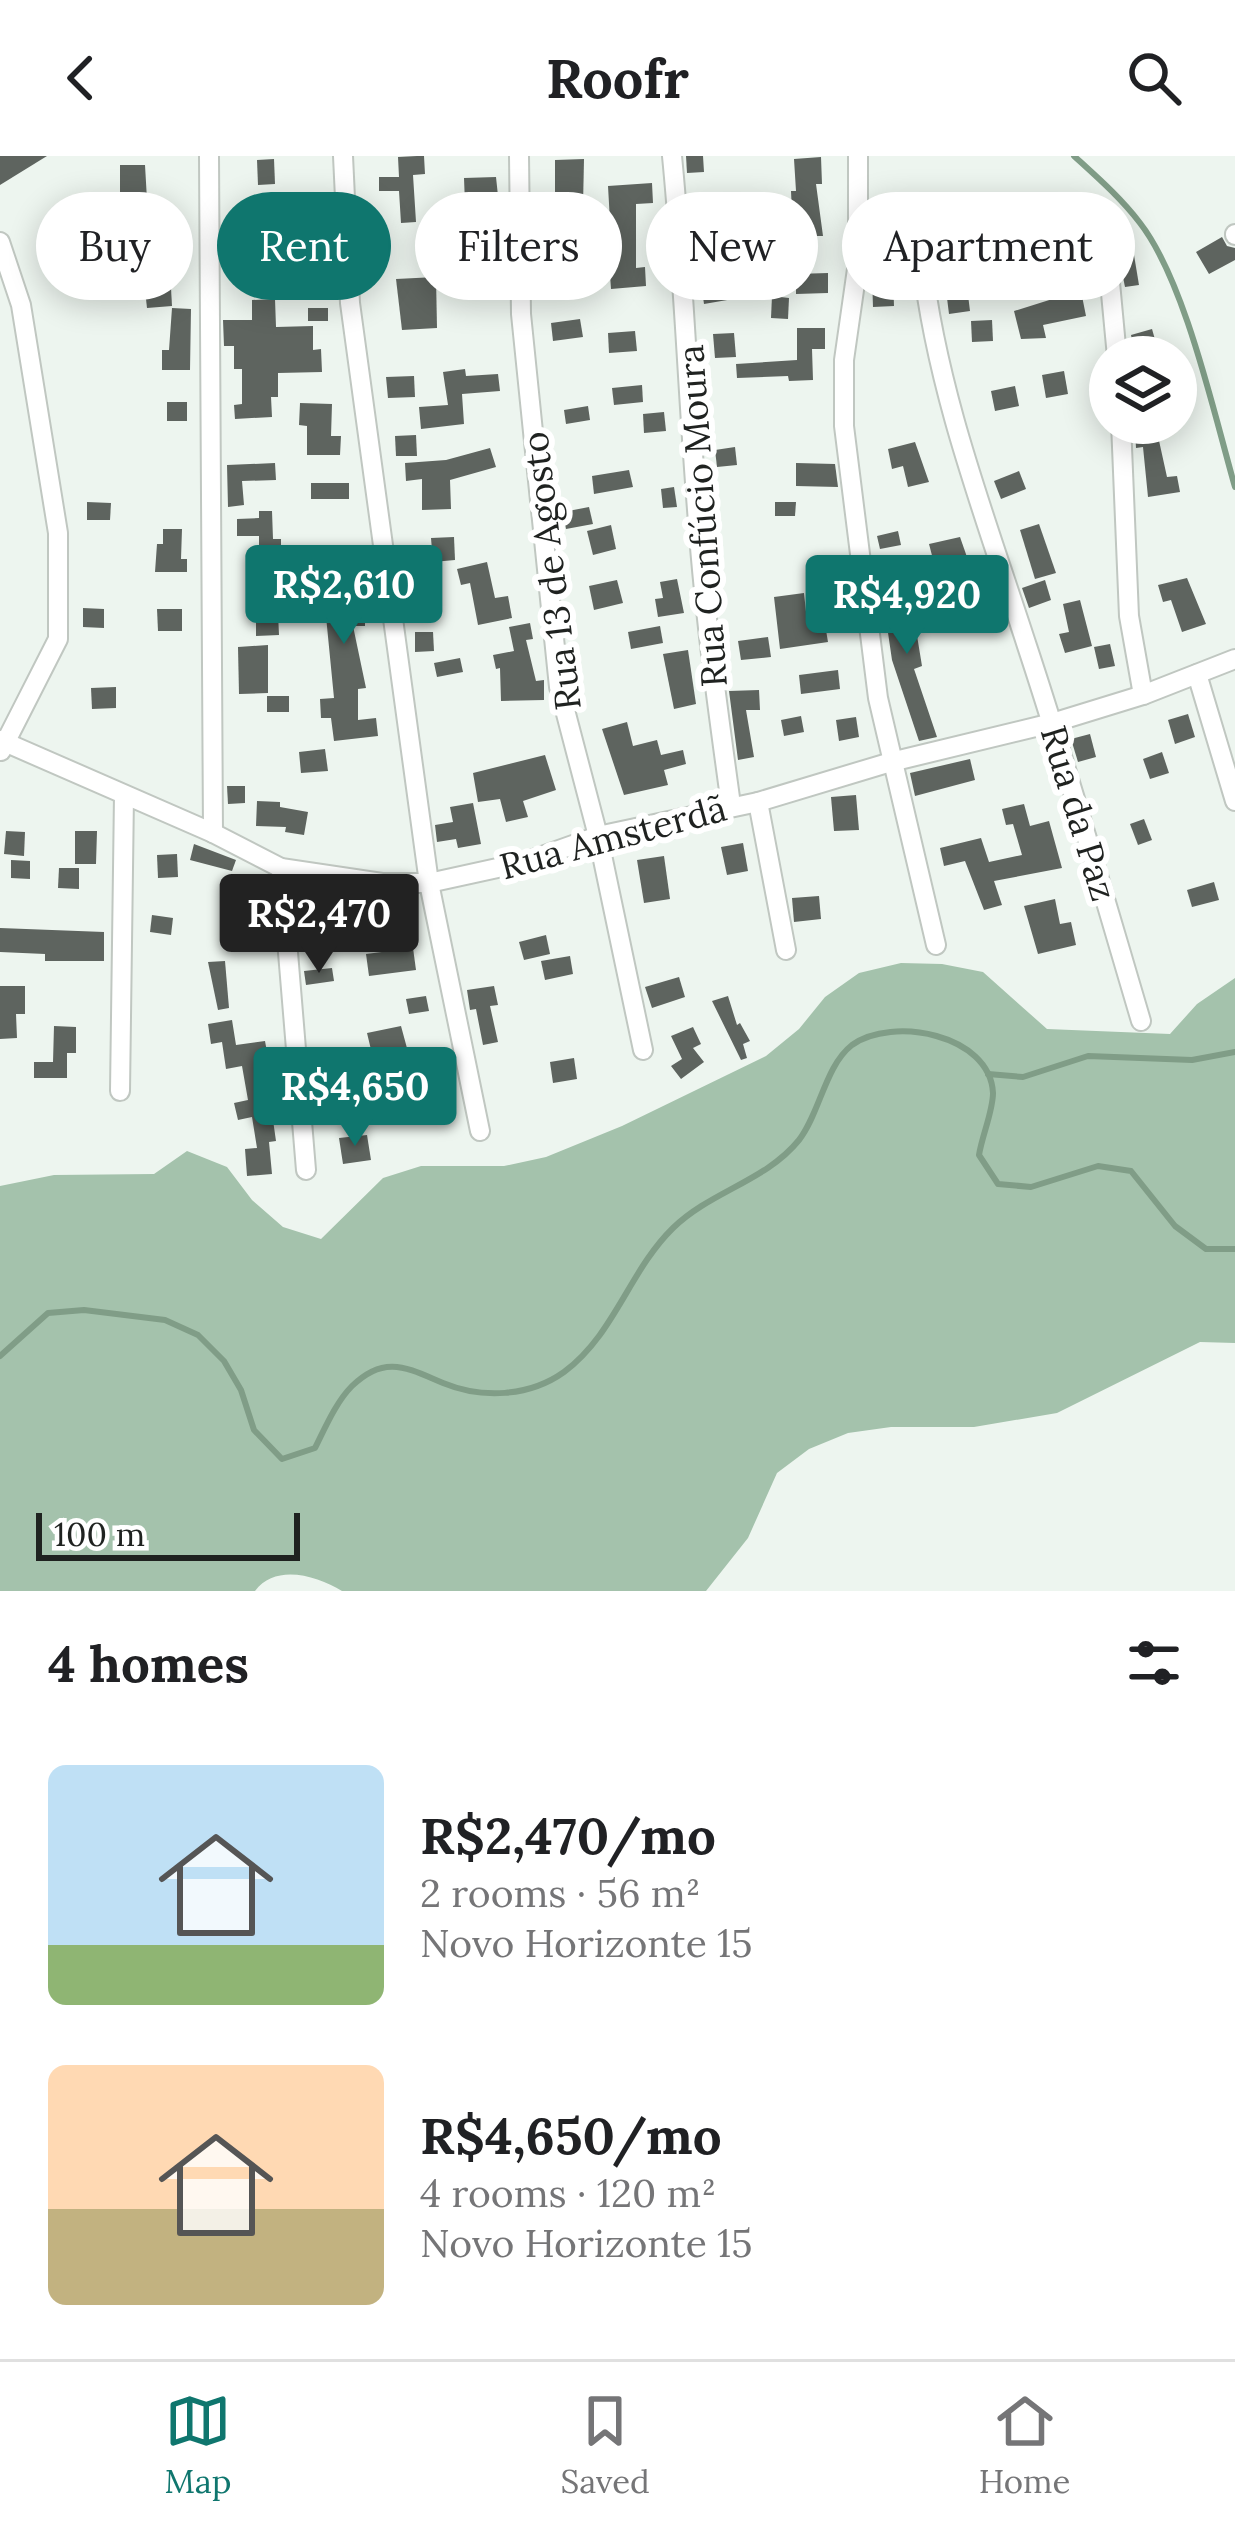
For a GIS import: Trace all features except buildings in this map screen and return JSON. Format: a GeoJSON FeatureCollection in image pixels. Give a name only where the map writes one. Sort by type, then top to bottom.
{"type":"FeatureCollection","features":[{"type":"Feature","properties":{"kind":"street"},"geometry":{"type":"LineString","coordinates":[[209,156],[213,832]]}},
{"type":"Feature","properties":{"kind":"street"},"geometry":{"type":"LineString","coordinates":[[343,156],[350,304],[429,883],[480,1131]]}},
{"type":"Feature","properties":{"kind":"street","name":"Rua 13 de Agosto"},"geometry":{"type":"LineString","coordinates":[[519,156],[520,314],[560,687],[598,836],[643,1050]]}},
{"type":"Feature","properties":{"kind":"street","name":"Rua Confúcio Moura"},"geometry":{"type":"LineString","coordinates":[[672,156],[688,331],[699,542],[730,805]]}},
{"type":"Feature","properties":{"kind":"street"},"geometry":{"type":"LineString","coordinates":[[858,156],[858,192]]}},
{"type":"Feature","properties":{"kind":"street"},"geometry":{"type":"LineString","coordinates":[[0,242],[21,305],[58,533],[58,639],[2,745]]}},
{"type":"Feature","properties":{"kind":"street"},"geometry":{"type":"LineString","coordinates":[[853,300],[844,360],[844,426],[866,616],[891,762],[936,945]]}},
{"type":"Feature","properties":{"kind":"street","name":"Rua da Paz"},"geometry":{"type":"LineString","coordinates":[[926,300],[944,387],[1141,1021]]}},
{"type":"Feature","properties":{"kind":"street"},"geometry":{"type":"LineString","coordinates":[[1112,300],[1115,336]]}},
{"type":"Feature","properties":{"kind":"street"},"geometry":{"type":"LineString","coordinates":[[1122,444],[1129,616],[1143,695]]}},
{"type":"Feature","properties":{"kind":"street","name":"Rua Amsterdã"},"geometry":{"type":"LineString","coordinates":[[2,745],[213,832],[280,868],[382,883],[429,883],[1052,723],[1143,695],[1235,659]]}},
{"type":"Feature","properties":{"kind":"street"},"geometry":{"type":"LineString","coordinates":[[1197,674],[1235,801]]}},
{"type":"Feature","properties":{"kind":"street"},"geometry":{"type":"LineString","coordinates":[[120,1091],[124,795]]}},
{"type":"Feature","properties":{"kind":"street"},"geometry":{"type":"LineString","coordinates":[[758,802],[786,950]]}},
{"type":"Feature","properties":{"kind":"street"},"geometry":{"type":"LineString","coordinates":[[280,868],[306,1170]]}},
{"type":"Feature","properties":{"kind":"green space"},"geometry":{"type":"Polygon","coordinates":[[[901,963],[983,972],[1047,1029],[1170,1034],[1197,1004],[1235,978],[1235,1343],[1200,1342],[1057,1413],[974,1427],[891,1427],[848,1433],[809,1449],[777,1473],[748,1538],[706,1591],[342,1591],[309,1577],[285,1575],[264,1582],[255,1591],[0,1591],[0,1186],[54,1175],[154,1174],[187,1151],[227,1167],[252,1200],[283,1227],[321,1239],[383,1178],[421,1166],[504,1166],[546,1157],[622,1126],[766,1056],[799,1029],[825,997],[859,973],[901,963]]]}},
{"type":"Feature","properties":{"kind":"waterway"},"geometry":{"type":"LineString","coordinates":[[1074,156],[1140,223],[1171,278],[1235,487]]}},
{"type":"Feature","properties":{"kind":"waterway"},"geometry":{"type":"LineString","coordinates":[[0,1356],[48,1313],[84,1310],[165,1320],[198,1335],[224,1361],[241,1390],[254,1430],[282,1459],[315,1448],[346,1392],[375,1370],[407,1369],[473,1392],[536,1387],[582,1357],[673,1228],[704,1204],[771,1166],[799,1140],[843,1054],[869,1036],[890,1032],[936,1036],[958,1044],[988,1073],[993,1100],[979,1155],[998,1184],[1031,1187],[1098,1166],[1131,1171],[1175,1226],[1206,1249],[1235,1249]]}},
{"type":"Feature","properties":{"kind":"waterway"},"geometry":{"type":"LineString","coordinates":[[988,1074],[1023,1077],[1088,1056],[1192,1060],[1235,1052]]}}]}
